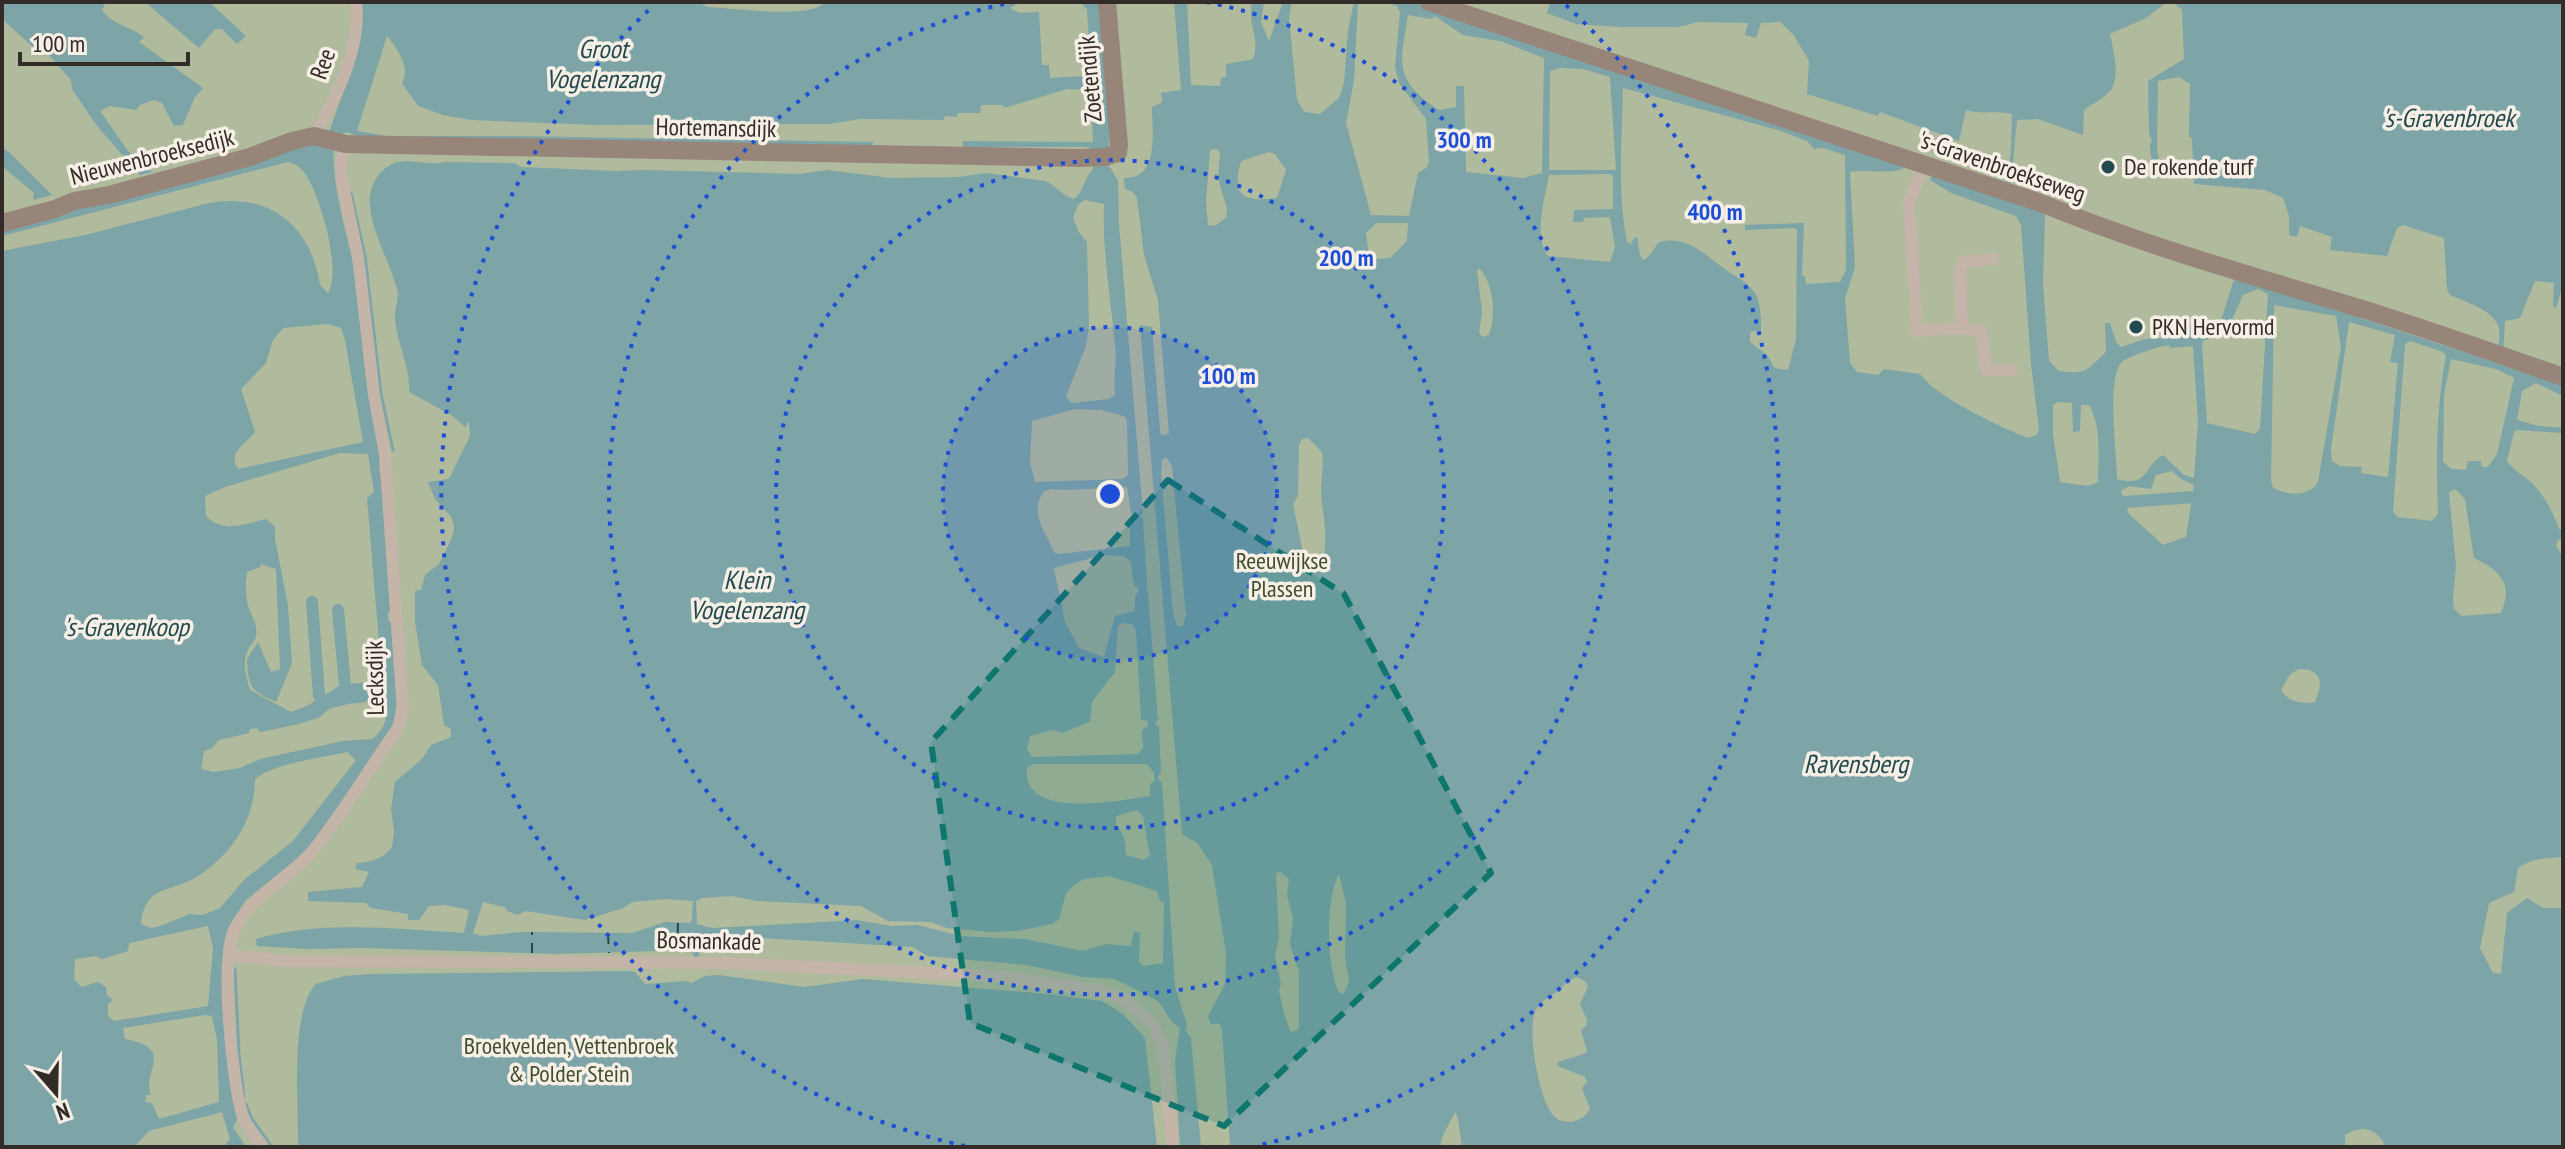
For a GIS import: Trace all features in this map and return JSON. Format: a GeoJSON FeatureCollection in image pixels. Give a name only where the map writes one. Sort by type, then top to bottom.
{"type":"FeatureCollection","features":[{"type":"Feature","properties":{"kind":"street","name":"Ree"},"geometry":{"type":"LineString","coordinates":[[330,141],[330,106],[353,45],[357,23],[356,2]]}},
{"type":"Feature","properties":{"kind":"street","name":"Zoetendijk"},"geometry":{"type":"LineString","coordinates":[[1106,156],[1107,2]]}},
{"type":"Feature","properties":{"kind":"street","name":"'s-Gravenbroekseweg"},"geometry":{"type":"LineString","coordinates":[[1429,2],[2041,203],[2183,255],[2379,314],[2562,374]]}},
{"type":"Feature","properties":{"kind":"street","name":"Nieuwenbroeksedijk"},"geometry":{"type":"LineString","coordinates":[[2,223],[74,201],[109,195],[250,157],[292,141],[330,141]]}},
{"type":"Feature","properties":{"kind":"street","name":"Hortemansdijk"},"geometry":{"type":"LineString","coordinates":[[330,141],[1106,156]]}},
{"type":"Feature","properties":{"kind":"street","name":"Lecksdijk"},"geometry":{"type":"LineString","coordinates":[[263,1147],[247,1124],[240,1107],[231,1035],[229,955],[233,932],[240,920],[314,850],[398,728],[403,710],[385,454],[374,395],[358,257],[341,162],[330,141]]}},
{"type":"Feature","properties":{"kind":"street"},"geometry":{"type":"LineString","coordinates":[[1923,165],[1909,203],[1917,331],[1962,328],[1981,331],[1986,370],[2012,370]]}},
{"type":"Feature","properties":{"kind":"street"},"geometry":{"type":"LineString","coordinates":[[1962,328],[1960,269],[1963,262],[1993,259]]}},
{"type":"Feature","properties":{"kind":"street","name":"Bosmankade"},"geometry":{"type":"LineString","coordinates":[[229,955],[287,961],[729,963],[994,976],[1099,990],[1124,999],[1153,1024],[1163,1046],[1173,1147]]}},
{"type":"Feature","properties":{"kind":"highlighted area"},"geometry":{"type":"Polygon","coordinates":[[[1168,480],[1344,594],[1491,873],[1224,1126],[970,1023],[931,742],[1168,480]]]}},
{"type":"Feature","properties":{"kind":"green space","name":"Reeuwijkse Plassen"},"geometry":{"type":"Polygon","coordinates":[[[2,2],[2563,2],[2563,1147],[2,1147],[2,2]]]}},
{"type":"Feature","properties":{"kind":"water"},"geometry":{"type":"Polygon","coordinates":[[[2,2],[106,2],[102,10],[106,15],[144,37],[139,42],[203,88],[195,97],[183,125],[174,126],[162,103],[154,100],[140,105],[136,110],[110,106],[100,111],[128,151],[152,172],[140,175],[97,126],[72,89],[71,80],[48,54],[32,46],[2,19],[2,2]]]}},
{"type":"Feature","properties":{"kind":"water"},"geometry":{"type":"Polygon","coordinates":[[[145,2],[209,2],[246,36],[237,44],[222,29],[215,29],[199,48],[145,2]]]}},
{"type":"Feature","properties":{"kind":"water","name":"Klein Vogelenzang"},"geometry":{"type":"Polygon","coordinates":[[[360,2],[697,2],[708,7],[788,12],[804,11],[825,2],[1101,2],[1104,42],[1098,44],[1099,49],[1106,52],[1111,119],[1107,162],[1118,181],[1143,514],[1140,516],[1143,519],[1158,720],[1155,723],[1159,727],[1161,773],[1158,780],[1162,782],[1175,986],[1186,1031],[1191,1038],[1201,1147],[1180,1147],[1175,1061],[1180,1028],[1172,1022],[1158,1001],[1115,979],[1083,977],[1026,965],[927,956],[913,947],[762,938],[723,939],[700,950],[698,958],[691,950],[556,954],[257,946],[256,939],[307,929],[386,928],[464,933],[469,910],[445,905],[429,906],[419,920],[408,920],[408,914],[371,908],[366,903],[308,901],[308,892],[362,887],[369,872],[355,869],[357,863],[376,859],[392,847],[394,831],[391,809],[395,782],[422,759],[431,745],[451,737],[451,729],[444,725],[438,685],[422,665],[415,622],[415,591],[421,590],[425,575],[439,564],[454,528],[452,518],[435,499],[428,482],[449,479],[470,436],[469,421],[465,427],[453,416],[409,392],[408,374],[395,319],[397,289],[373,224],[370,207],[371,191],[377,177],[390,165],[402,161],[514,163],[521,167],[617,171],[800,174],[827,170],[891,178],[959,177],[986,173],[1045,181],[1074,199],[1093,169],[1089,147],[963,147],[963,141],[1093,142],[1091,90],[1067,89],[1004,108],[1003,105],[981,105],[980,113],[958,113],[957,117],[945,116],[944,120],[598,125],[471,120],[418,106],[402,83],[404,64],[387,36],[357,131],[386,136],[873,142],[872,148],[357,136],[347,132],[335,137],[336,188],[360,299],[381,465],[390,611],[388,620],[391,623],[397,701],[393,726],[304,853],[246,900],[232,922],[224,948],[238,1118],[233,1127],[246,1147],[218,1147],[230,1139],[222,1112],[149,1131],[134,1147],[2,1147],[2,251],[85,235],[209,203],[231,201],[269,209],[297,230],[315,264],[320,285],[328,293],[332,267],[327,232],[316,197],[302,170],[288,162],[2,236],[2,226],[328,135],[348,79],[360,2]],[[1019,3],[1011,7],[1021,13],[1039,12],[1042,65],[1049,65],[1050,78],[1090,74],[1089,51],[1092,44],[1089,43],[1087,9],[1081,3],[1019,3]],[[1085,200],[1078,205],[1073,217],[1078,231],[1087,242],[1089,327],[1086,346],[1066,396],[1073,403],[1108,399],[1115,395],[1115,352],[1104,204],[1085,200]],[[328,324],[283,328],[273,340],[266,363],[241,389],[255,432],[236,453],[238,469],[363,442],[341,328],[328,324]],[[1075,409],[1032,421],[1030,462],[1035,482],[1123,479],[1128,475],[1127,420],[1124,416],[1101,410],[1075,409]],[[340,453],[225,487],[205,496],[206,516],[220,525],[242,525],[266,519],[275,527],[288,606],[292,663],[276,702],[252,687],[247,659],[258,642],[271,672],[280,669],[276,569],[261,564],[247,572],[246,577],[247,602],[256,633],[245,661],[250,690],[291,712],[337,687],[382,678],[367,498],[374,492],[368,454],[340,453]],[[1127,487],[1050,489],[1043,492],[1038,515],[1054,552],[1130,546],[1130,522],[1136,521],[1135,514],[1131,513],[1127,487]],[[1103,555],[1054,568],[1065,622],[1079,648],[1104,657],[1115,616],[1135,611],[1135,596],[1139,591],[1134,586],[1131,562],[1124,556],[1103,555]],[[1122,623],[1118,626],[1115,672],[1092,702],[1090,722],[1062,733],[1053,730],[1030,736],[1027,749],[1032,757],[1138,754],[1143,748],[1142,730],[1148,727],[1148,721],[1141,720],[1136,631],[1132,624],[1122,623]],[[384,700],[329,709],[320,717],[260,732],[257,728],[250,729],[249,733],[219,740],[204,751],[201,769],[214,772],[240,768],[260,759],[343,741],[372,739],[383,726],[386,716],[384,700]],[[347,752],[286,765],[255,779],[254,795],[245,824],[218,861],[193,879],[153,896],[144,909],[141,924],[151,928],[190,914],[203,915],[220,908],[245,879],[293,841],[356,760],[347,752]],[[1033,764],[1027,768],[1029,785],[1040,795],[1075,803],[1150,796],[1154,773],[1147,764],[1033,764]],[[1137,810],[1116,816],[1116,827],[1122,832],[1126,855],[1143,860],[1150,856],[1143,816],[1137,810]],[[1109,876],[1084,879],[1066,893],[1059,919],[1052,924],[1018,931],[991,932],[946,928],[931,922],[888,921],[861,906],[757,901],[732,896],[696,901],[697,924],[712,928],[857,920],[891,926],[918,925],[960,936],[1025,939],[1083,951],[1106,944],[1131,946],[1134,931],[1140,933],[1139,962],[1144,966],[1163,963],[1164,903],[1160,901],[1157,891],[1109,876]],[[666,899],[632,902],[585,920],[525,911],[518,915],[505,907],[483,902],[473,933],[481,936],[522,932],[632,933],[665,922],[690,923],[693,901],[666,899]],[[208,926],[129,943],[128,951],[102,959],[96,956],[75,959],[74,979],[81,987],[98,982],[106,987],[107,995],[113,1000],[108,1004],[108,1016],[114,1021],[208,1006],[213,948],[208,926]],[[212,1016],[123,1028],[125,1039],[150,1049],[154,1062],[149,1086],[151,1095],[146,1095],[145,1102],[152,1103],[159,1119],[219,1102],[217,1039],[212,1016]]]}},
{"type":"Feature","properties":{"kind":"water","name":"Ravensberg"},"geometry":{"type":"Polygon","coordinates":[[[1174,2],[1187,2],[1191,85],[1220,86],[1221,78],[1226,77],[1226,64],[1253,59],[1256,44],[1251,18],[1252,2],[1264,2],[1261,22],[1269,41],[1283,2],[1292,2],[1289,18],[1297,100],[1304,112],[1320,114],[1339,98],[1344,83],[1348,30],[1354,2],[1358,2],[1354,80],[1346,123],[1371,215],[1409,216],[1418,173],[1429,162],[1426,119],[1399,83],[1395,67],[1400,12],[1397,6],[1386,2],[1416,2],[1898,163],[1904,168],[1850,172],[1855,267],[1845,299],[1850,363],[1857,372],[1878,375],[1884,369],[1920,374],[1954,402],[2027,438],[2037,435],[2039,429],[2021,225],[2016,216],[1951,193],[1930,180],[1933,174],[2045,213],[2043,285],[2049,361],[2059,371],[2086,370],[2106,352],[2105,323],[2110,323],[2116,342],[2121,347],[2145,339],[2167,338],[2181,326],[2220,324],[2234,279],[2256,283],[2563,385],[2563,396],[2536,383],[2522,391],[2517,420],[2563,428],[2563,433],[2517,430],[2507,461],[2537,488],[2559,529],[2563,529],[2563,539],[2558,540],[2556,546],[2563,557],[2563,857],[2534,860],[2518,868],[2514,892],[2489,903],[2480,948],[2493,973],[2501,974],[2507,913],[2527,898],[2543,908],[2563,908],[2563,1147],[2383,1147],[2384,1143],[2376,1134],[2362,1129],[2345,1135],[2345,1147],[1462,1147],[1455,1112],[1440,1147],[1230,1147],[1222,1029],[1219,1023],[1211,1025],[1208,1016],[1225,984],[1226,954],[1212,865],[1197,843],[1182,834],[1140,325],[1152,327],[1160,430],[1161,435],[1169,434],[1158,300],[1144,255],[1137,198],[1125,189],[1124,178],[1136,176],[1149,163],[1153,141],[1152,107],[1162,102],[1161,93],[1181,90],[1174,2]],[[1408,15],[1402,59],[1407,80],[1439,110],[1456,107],[1456,86],[1464,86],[1466,172],[1523,178],[1542,173],[1544,58],[1500,41],[1463,35],[1435,16],[1431,19],[1408,15]],[[1583,69],[1550,71],[1549,170],[1616,170],[1610,77],[1583,69]],[[1623,88],[1621,165],[1627,242],[1631,244],[1637,237],[1643,260],[1659,242],[1687,244],[1745,283],[1757,297],[1761,316],[1761,330],[1750,332],[1750,342],[1767,355],[1775,368],[1788,370],[1796,339],[1797,230],[1745,230],[1745,225],[1804,223],[1802,275],[1806,284],[1840,282],[1846,270],[1845,155],[1823,148],[1814,149],[1807,141],[1778,130],[1623,88]],[[1217,149],[1210,150],[1206,202],[1208,225],[1215,226],[1226,218],[1227,209],[1218,178],[1220,153],[1217,149]],[[1269,152],[1241,161],[1239,190],[1249,198],[1277,198],[1286,170],[1275,154],[1269,152]],[[1611,174],[1549,175],[1541,238],[1548,256],[1610,262],[1615,247],[1610,217],[1584,218],[1583,222],[1573,222],[1574,210],[1613,209],[1611,174]],[[1376,223],[1366,233],[1369,257],[1390,258],[1407,241],[1408,223],[1376,223]],[[1480,269],[1477,270],[1482,312],[1479,333],[1483,337],[1489,335],[1493,310],[1491,292],[1480,269]],[[2258,289],[2243,295],[2226,333],[2202,344],[2207,423],[2255,434],[2260,429],[2268,294],[2258,289]],[[2274,305],[2271,481],[2273,488],[2304,493],[2318,482],[2341,347],[2336,316],[2274,305]],[[2349,322],[2331,450],[2332,461],[2340,466],[2362,467],[2361,473],[2388,477],[2398,363],[2390,362],[2395,335],[2349,322]],[[2410,341],[2405,344],[2393,511],[2397,517],[2432,521],[2438,514],[2440,395],[2446,356],[2443,352],[2410,341]],[[2169,345],[2122,362],[2114,383],[2117,479],[2128,481],[2141,478],[2163,455],[2184,475],[2194,478],[2198,423],[2193,346],[2170,348],[2169,345]],[[2451,359],[2444,395],[2443,462],[2452,469],[2466,470],[2468,461],[2481,461],[2482,467],[2488,467],[2497,454],[2514,378],[2496,369],[2451,359]],[[2058,402],[2053,405],[2053,434],[2060,482],[2088,486],[2098,482],[2098,442],[2093,414],[2089,405],[2081,405],[2080,431],[2073,432],[2072,403],[2058,402]],[[1308,438],[1302,439],[1299,445],[1298,496],[1293,504],[1302,548],[1312,571],[1318,569],[1325,551],[1321,491],[1323,457],[1308,438]],[[1166,457],[1162,460],[1161,472],[1173,613],[1177,626],[1183,626],[1186,615],[1172,466],[1166,457]],[[2172,471],[2156,475],[2151,489],[2129,486],[2121,491],[2129,514],[2163,545],[2186,537],[2194,485],[2172,471]],[[2455,489],[2449,492],[2456,566],[2454,609],[2462,616],[2501,613],[2506,593],[2497,573],[2474,558],[2465,499],[2455,489]],[[2299,669],[2290,674],[2281,690],[2287,697],[2301,702],[2315,702],[2320,684],[2317,675],[2299,669]],[[1280,872],[1276,873],[1279,937],[1275,956],[1281,984],[1279,991],[1287,1023],[1291,1032],[1298,1030],[1299,972],[1290,944],[1293,918],[1287,896],[1289,879],[1280,872]],[[1339,874],[1331,900],[1329,934],[1332,968],[1340,994],[1344,993],[1349,981],[1345,957],[1346,904],[1339,874]],[[1577,977],[1537,1008],[1532,1034],[1539,1081],[1548,1107],[1556,1118],[1570,1122],[1582,1118],[1590,1109],[1582,1088],[1587,1082],[1585,1077],[1558,1066],[1558,1062],[1587,1051],[1581,1030],[1587,1020],[1580,1004],[1588,987],[1577,977]]]}},
{"type":"Feature","properties":{"kind":"water"},"geometry":{"type":"Polygon","coordinates":[[[1550,2],[2167,2],[2146,18],[2110,34],[2115,78],[2110,91],[2084,110],[2083,135],[2038,119],[2017,120],[2011,184],[2006,182],[2011,153],[2012,114],[1966,110],[1959,141],[1880,112],[1878,116],[1807,94],[1809,61],[1793,34],[1780,22],[1761,23],[1756,38],[1745,35],[1748,23],[1698,22],[1678,27],[1576,24],[1547,13],[1550,2]]]}},
{"type":"Feature","properties":{"kind":"water","name":"'s-Gravenbroek"},"geometry":{"type":"Polygon","coordinates":[[[2168,2],[2563,2],[2563,284],[2556,308],[2553,306],[2554,283],[2535,281],[2520,318],[2505,321],[2503,354],[2498,351],[2499,331],[2495,320],[2477,307],[2450,295],[2444,238],[2403,225],[2397,228],[2387,256],[2330,250],[2332,237],[2300,226],[2297,237],[2289,235],[2289,216],[2283,198],[2265,190],[2194,184],[2192,138],[2189,137],[2190,84],[2179,77],[2158,81],[2157,150],[2162,178],[2154,178],[2148,81],[2184,59],[2182,10],[2168,2]]]}},
{"type":"Feature","properties":{"kind":"water"},"geometry":{"type":"Polygon","coordinates":[[[2,148],[52,195],[33,200],[34,193],[2,166],[2,148]]]}},
{"type":"Feature","properties":{"kind":"water","name":"Broekvelden, Vettenbroek & Polder Stein"},"geometry":{"type":"Polygon","coordinates":[[[635,972],[645,984],[692,983],[705,976],[719,975],[804,987],[863,979],[1102,1001],[1123,1014],[1145,1038],[1157,1147],[298,1147],[299,1038],[302,1016],[316,984],[344,976],[370,974],[635,972]]]}},
{"type":"Feature","properties":{"kind":"waterway"},"geometry":{"type":"LineString","coordinates":[[351,193],[365,256],[381,394],[393,450]]}},
{"type":"Feature","properties":{"kind":"waterway"},"geometry":{"type":"LineString","coordinates":[[2125,502],[2194,497]]}},
{"type":"Feature","properties":{"kind":"waterway"},"geometry":{"type":"LineString","coordinates":[[312,602],[319,696]]}},
{"type":"Feature","properties":{"kind":"waterway"},"geometry":{"type":"LineString","coordinates":[[338,610],[345,685]]}},
{"type":"Feature","properties":{"kind":"waterway"},"geometry":{"type":"LineString","coordinates":[[235,969],[244,1097]]}},
{"type":"Feature","properties":{"kind":"waterway"},"geometry":{"type":"LineString","coordinates":[[246,1104],[252,1119],[272,1147]]}},
{"type":"Feature","properties":{"kind":"ferry route"},"geometry":{"type":"LineString","coordinates":[[677,951],[678,923]]}},
{"type":"Feature","properties":{"kind":"ferry route"},"geometry":{"type":"LineString","coordinates":[[532,932],[532,953]]}},
{"type":"Feature","properties":{"kind":"ferry route"},"geometry":{"type":"LineString","coordinates":[[608,934],[609,953]]}},
{"type":"Feature","properties":{"kind":"place","name":"De rokende turf"},"geometry":{"type":"Point","coordinates":[2108,167]}},
{"type":"Feature","properties":{"kind":"place","name":"PKN Hervormd"},"geometry":{"type":"Point","coordinates":[2136,327]}},
{"type":"Feature","properties":{"kind":"water label","name":"Groot Vogelenzang"},"geometry":{"type":"Point","coordinates":[603,64]}},
{"type":"Feature","properties":{"kind":"water label","name":"'s-Gravenkoop"},"geometry":{"type":"Point","coordinates":[126,627]}}]}
